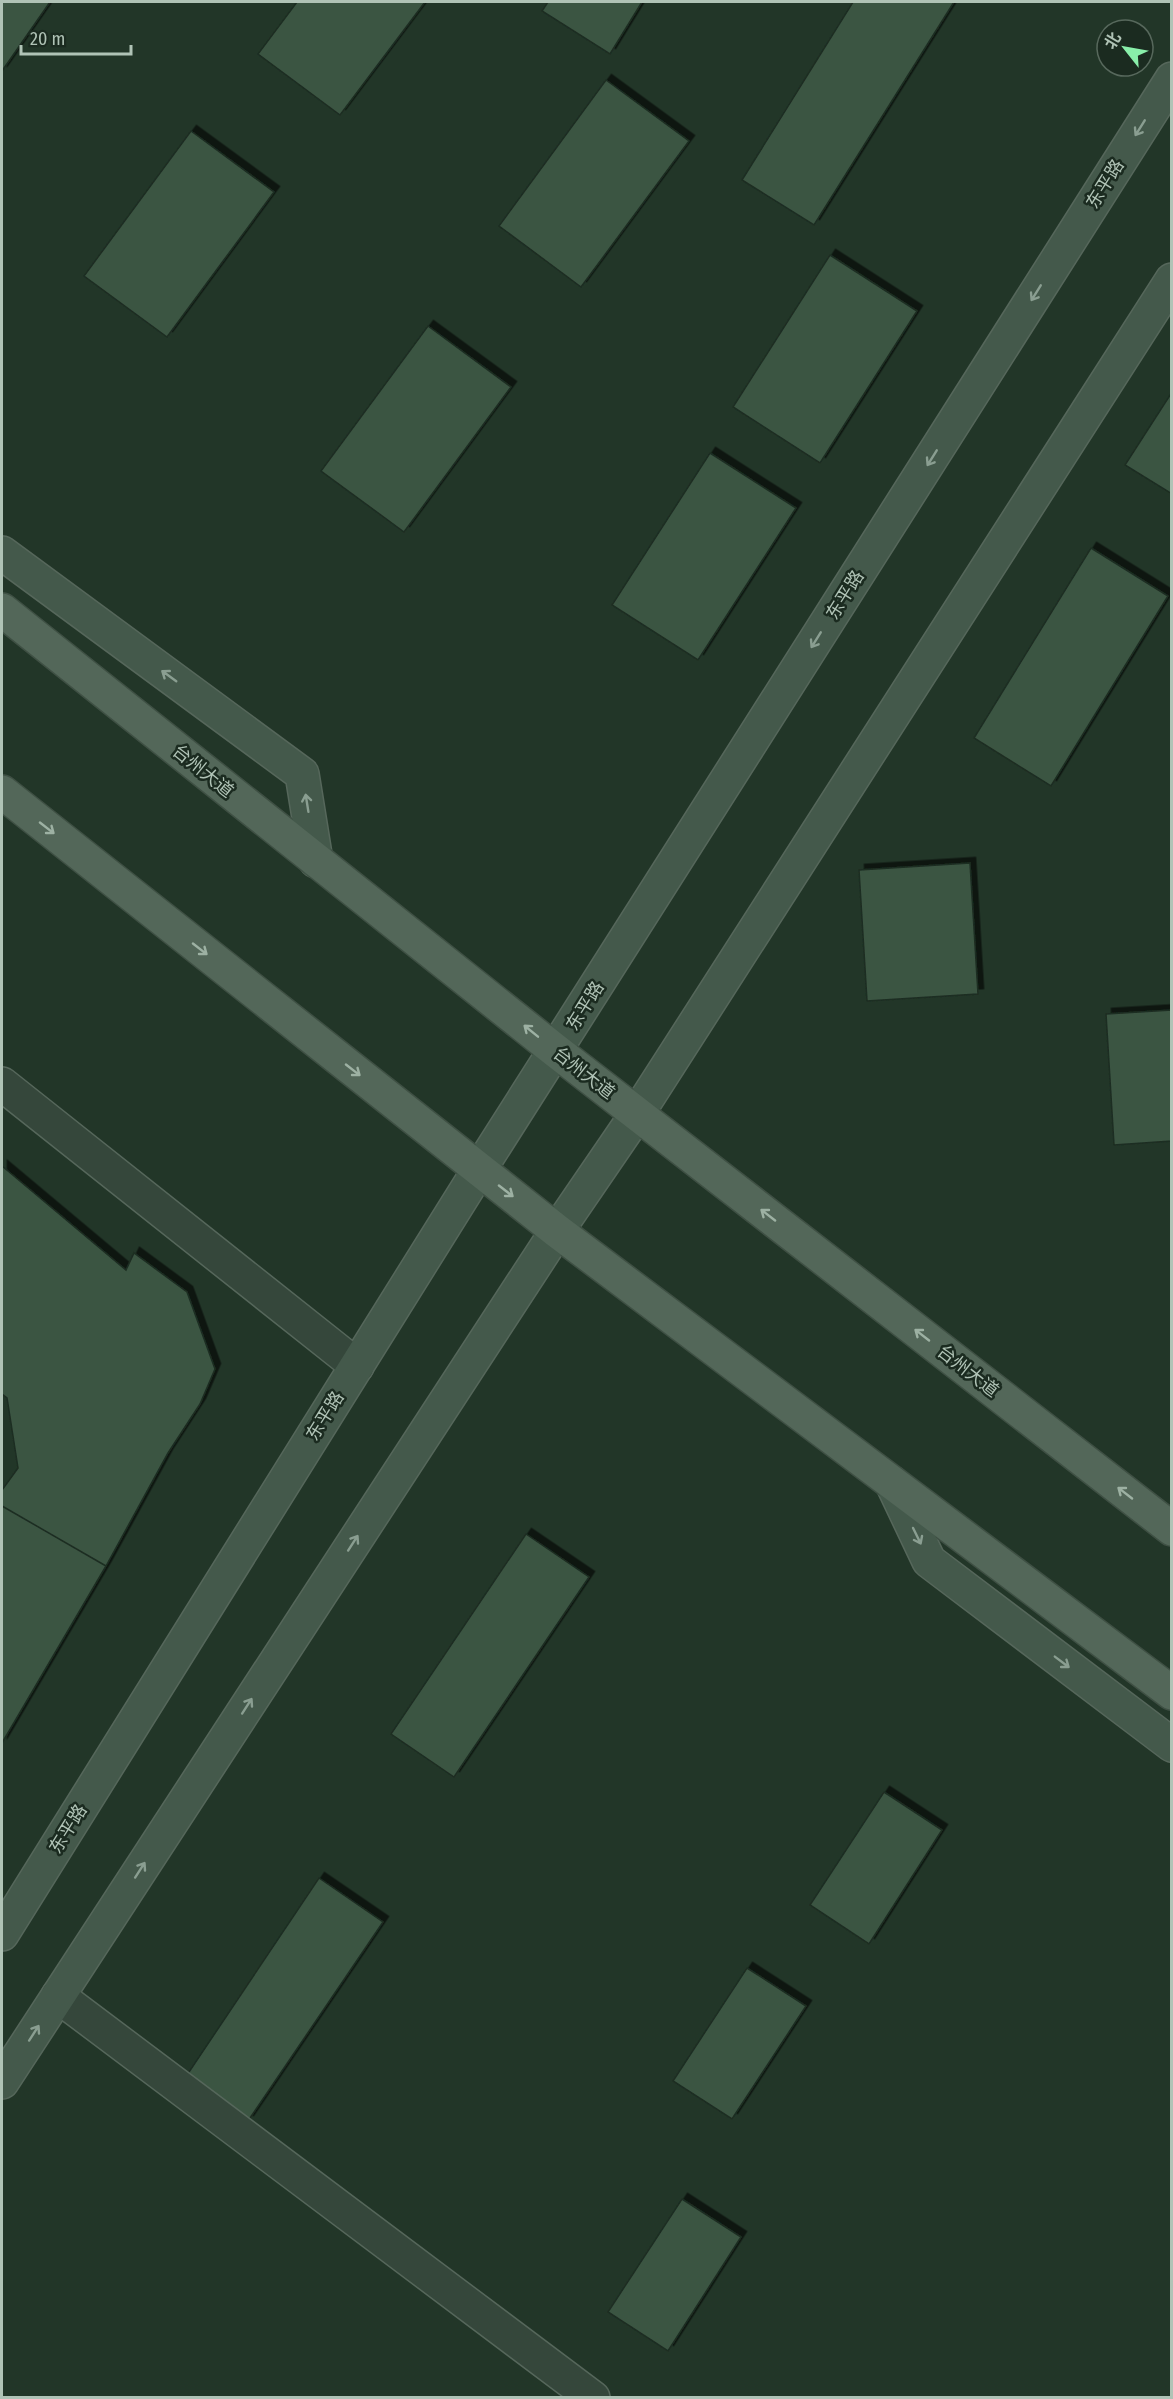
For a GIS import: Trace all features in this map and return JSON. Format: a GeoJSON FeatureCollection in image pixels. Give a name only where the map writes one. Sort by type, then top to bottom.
{"type":"FeatureCollection","features":[{"type":"Feature","properties":{"kind":"main road","name":"东平路"},"geometry":{"type":"LineString","coordinates":[[2,1934],[479,1170],[1172,79]]}},
{"type":"Feature","properties":{"kind":"main road"},"geometry":{"type":"LineString","coordinates":[[2,2082],[557,1231],[637,1114],[1172,280]]}},
{"type":"Feature","properties":{"kind":"main road"},"geometry":{"type":"LineString","coordinates":[[2,553],[302,774],[316,861]]}},
{"type":"Feature","properties":{"kind":"main road","name":"台州大道"},"geometry":{"type":"LineString","coordinates":[[2,610],[556,1052],[1172,1529]]}},
{"type":"Feature","properties":{"kind":"main road"},"geometry":{"type":"LineString","coordinates":[[2,792],[557,1231],[1172,1693]]}},
{"type":"Feature","properties":{"kind":"main road"},"geometry":{"type":"LineString","coordinates":[[892,1483],[929,1561],[1172,1745]]}},
{"type":"Feature","properties":{"kind":"street"},"geometry":{"type":"LineString","coordinates":[[2,1084],[357,1366]]}},
{"type":"Feature","properties":{"kind":"street"},"geometry":{"type":"LineString","coordinates":[[58,1996],[593,2397]]}},
{"type":"Feature","properties":{"kind":"building"},"geometry":{"type":"Polygon","coordinates":[[[2,2],[50,2],[2,71],[2,2]]]}},
{"type":"Feature","properties":{"kind":"building"},"geometry":{"type":"Polygon","coordinates":[[[297,2],[425,2],[340,115],[258,54],[297,2]]]}},
{"type":"Feature","properties":{"kind":"building"},"geometry":{"type":"Polygon","coordinates":[[[548,2],[642,2],[610,54],[542,11],[548,2]]]}},
{"type":"Feature","properties":{"kind":"building"},"geometry":{"type":"Polygon","coordinates":[[[853,2],[954,2],[814,225],[742,180],[853,2]]]}},
{"type":"Feature","properties":{"kind":"building"},"geometry":{"type":"Polygon","coordinates":[[[606,80],[689,141],[581,287],[499,226],[606,80]]]}},
{"type":"Feature","properties":{"kind":"building"},"geometry":{"type":"Polygon","coordinates":[[[191,131],[274,192],[167,337],[84,276],[191,131]]]}},
{"type":"Feature","properties":{"kind":"building"},"geometry":{"type":"Polygon","coordinates":[[[830,255],[917,311],[820,463],[733,407],[830,255]]]}},
{"type":"Feature","properties":{"kind":"building"},"geometry":{"type":"Polygon","coordinates":[[[428,326],[511,387],[404,532],[321,471],[428,326]]]}},
{"type":"Feature","properties":{"kind":"building"},"geometry":{"type":"Polygon","coordinates":[[[1172,392],[1172,494],[1125,465],[1172,392]]]}},
{"type":"Feature","properties":{"kind":"building"},"geometry":{"type":"Polygon","coordinates":[[[710,453],[796,508],[698,660],[612,605],[710,453]]]}},
{"type":"Feature","properties":{"kind":"building"},"geometry":{"type":"Polygon","coordinates":[[[1091,548],[1168,596],[1051,786],[974,738],[1091,548]]]}},
{"type":"Feature","properties":{"kind":"building"},"geometry":{"type":"Polygon","coordinates":[[[970,863],[978,994],[867,1001],[859,870],[970,863]]]}},
{"type":"Feature","properties":{"kind":"building"},"geometry":{"type":"Polygon","coordinates":[[[1172,1010],[1172,1141],[1114,1145],[1106,1014],[1172,1010]]]}},
{"type":"Feature","properties":{"kind":"building"},"geometry":{"type":"Polygon","coordinates":[[[2,1166],[126,1270],[134,1253],[187,1292],[215,1369],[200,1404],[168,1453],[106,1566],[2,1506],[2,1490],[18,1468],[7,1398],[2,1394],[2,1166]]]}},
{"type":"Feature","properties":{"kind":"building"},"geometry":{"type":"Polygon","coordinates":[[[2,1506],[106,1566],[2,1743],[2,1506]]]}},
{"type":"Feature","properties":{"kind":"building"},"geometry":{"type":"Polygon","coordinates":[[[526,1534],[589,1577],[454,1777],[391,1734],[526,1534]]]}},
{"type":"Feature","properties":{"kind":"building"},"geometry":{"type":"Polygon","coordinates":[[[884,1792],[942,1830],[869,1944],[810,1905],[884,1792]]]}},
{"type":"Feature","properties":{"kind":"building"},"geometry":{"type":"Polygon","coordinates":[[[319,1878],[383,1922],[248,2121],[185,2078],[319,1878]]]}},
{"type":"Feature","properties":{"kind":"building"},"geometry":{"type":"Polygon","coordinates":[[[747,1968],[806,2006],[732,2119],[673,2081],[747,1968]]]}},
{"type":"Feature","properties":{"kind":"building"},"geometry":{"type":"Polygon","coordinates":[[[682,2199],[741,2237],[668,2351],[608,2312],[682,2199]]]}}]}
